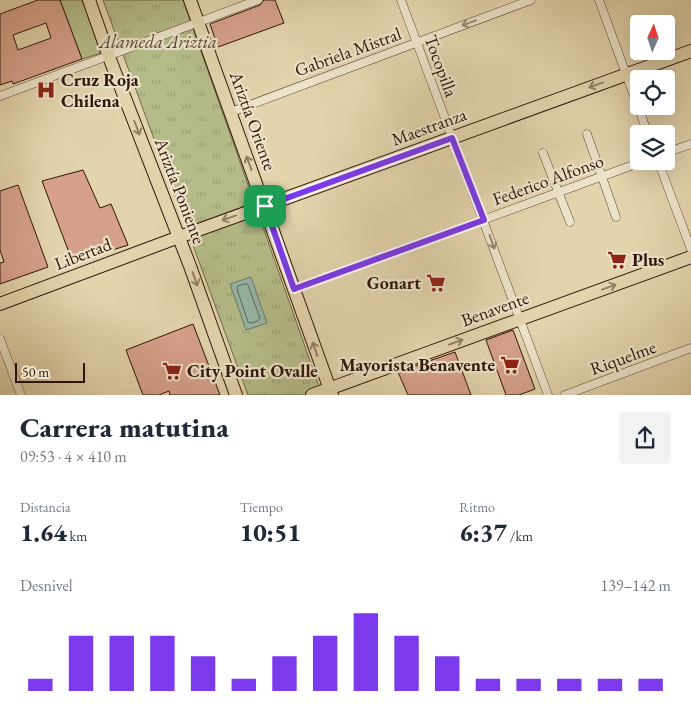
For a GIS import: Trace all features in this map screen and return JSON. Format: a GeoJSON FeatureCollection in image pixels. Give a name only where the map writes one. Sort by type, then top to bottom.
{"type":"FeatureCollection","features":[{"type":"Feature","properties":{"kind":"main road","name":"Ariztía Poniente"},"geometry":{"type":"LineString","coordinates":[[89,0],[179,237],[236,395]]}},
{"type":"Feature","properties":{"kind":"main road","name":"Ariztía Oriente"},"geometry":{"type":"LineString","coordinates":[[190,0],[330,392]]}},
{"type":"Feature","properties":{"kind":"main road","name":"Maestranza"},"geometry":{"type":"LineString","coordinates":[[179,237],[691,51]]}},
{"type":"Feature","properties":{"kind":"main road","name":"Libertad"},"geometry":{"type":"LineString","coordinates":[[0,304],[179,237]]}},
{"type":"Feature","properties":{"kind":"main road","name":"Benavente"},"geometry":{"type":"LineString","coordinates":[[312,395],[330,392],[520,319],[691,257]]}},
{"type":"Feature","properties":{"kind":"street"},"geometry":{"type":"LineString","coordinates":[[0,96],[258,0]]}},
{"type":"Feature","properties":{"kind":"street","name":"Tocopilla"},"geometry":{"type":"LineString","coordinates":[[401,0],[548,395]]}},
{"type":"Feature","properties":{"kind":"street","name":"Gabriela Mistral"},"geometry":{"type":"LineString","coordinates":[[231,112],[531,0]]}},
{"type":"Feature","properties":{"kind":"street"},"geometry":{"type":"LineString","coordinates":[[599,0],[645,125]]}},
{"type":"Feature","properties":{"kind":"street"},"geometry":{"type":"LineString","coordinates":[[587,134],[616,217]]}},
{"type":"Feature","properties":{"kind":"street"},"geometry":{"type":"LineString","coordinates":[[675,150],[691,144]]}},
{"type":"Feature","properties":{"kind":"street"},"geometry":{"type":"LineString","coordinates":[[543,153],[570,222]]}},
{"type":"Feature","properties":{"kind":"street","name":"Federico Alfonso"},"geometry":{"type":"LineString","coordinates":[[294,289],[630,166]]}},
{"type":"Feature","properties":{"kind":"street"},"geometry":{"type":"LineString","coordinates":[[661,170],[691,250]]}},
{"type":"Feature","properties":{"kind":"street"},"geometry":{"type":"LineString","coordinates":[[0,339],[21,395]]}},
{"type":"Feature","properties":{"kind":"street","name":"Riquelme"},"geometry":{"type":"LineString","coordinates":[[565,395],[691,348]]}},
{"type":"Feature","properties":{"kind":"green space"},"geometry":{"type":"Polygon","coordinates":[[[60,0],[82,0],[101,53],[82,59],[60,0]]]}},
{"type":"Feature","properties":{"kind":"green space","name":"Alameda Ariztia"},"geometry":{"type":"Polygon","coordinates":[[[103,0],[183,0],[322,395],[248,395],[103,0]]]}},
{"type":"Feature","properties":{"kind":"water"},"geometry":{"type":"Polygon","coordinates":[[[251,277],[267,323],[246,330],[230,284],[251,277]]]}},
{"type":"Feature","properties":{"kind":"building"},"geometry":{"type":"Polygon","coordinates":[[[38,0],[60,0],[82,59],[13,84],[12,81],[0,85],[0,14],[38,0]],[[46,23],[13,35],[18,50],[51,38],[46,23]]]}},
{"type":"Feature","properties":{"kind":"building"},"geometry":{"type":"Polygon","coordinates":[[[264,0],[275,0],[284,23],[218,47],[210,24],[260,5],[264,0]]]}},
{"type":"Feature","properties":{"kind":"building"},"geometry":{"type":"Polygon","coordinates":[[[83,170],[100,208],[111,204],[128,245],[73,263],[42,181],[83,170]]]}},
{"type":"Feature","properties":{"kind":"building"},"geometry":{"type":"Polygon","coordinates":[[[18,185],[48,267],[0,284],[0,263],[4,262],[0,250],[0,191],[18,185]]]}},
{"type":"Feature","properties":{"kind":"building","name":"City Point Ovalle"},"geometry":{"type":"Polygon","coordinates":[[[193,324],[220,395],[170,395],[169,391],[159,395],[143,395],[126,350],[193,324]]]}},
{"type":"Feature","properties":{"kind":"building","name":"Mayorista Benavente"},"geometry":{"type":"Polygon","coordinates":[[[513,330],[535,389],[519,395],[506,395],[486,340],[513,330]]]}},
{"type":"Feature","properties":{"kind":"building"},"geometry":{"type":"Polygon","coordinates":[[[455,352],[471,395],[408,395],[398,372],[455,352]]]}},
{"type":"Feature","properties":{"kind":"place","name":"Cruz Roja Chilena"},"geometry":{"type":"Point","coordinates":[46,90]}},
{"type":"Feature","properties":{"kind":"place","name":"Plus"},"geometry":{"type":"Point","coordinates":[617,260]}},
{"type":"Feature","properties":{"kind":"place","name":"Gonart"},"geometry":{"type":"Point","coordinates":[436,283]}},
{"type":"Feature","properties":{"kind":"place","name":"Mayorista Benavente"},"geometry":{"type":"Point","coordinates":[510,365]}},
{"type":"Feature","properties":{"kind":"place","name":"City Point Ovalle"},"geometry":{"type":"Point","coordinates":[172,371]}},
{"type":"Feature","properties":{"kind":"route"},"geometry":{"type":"LineString","coordinates":[[452,138],[484,220],[294,289],[265,206],[452,138]]}}]}
